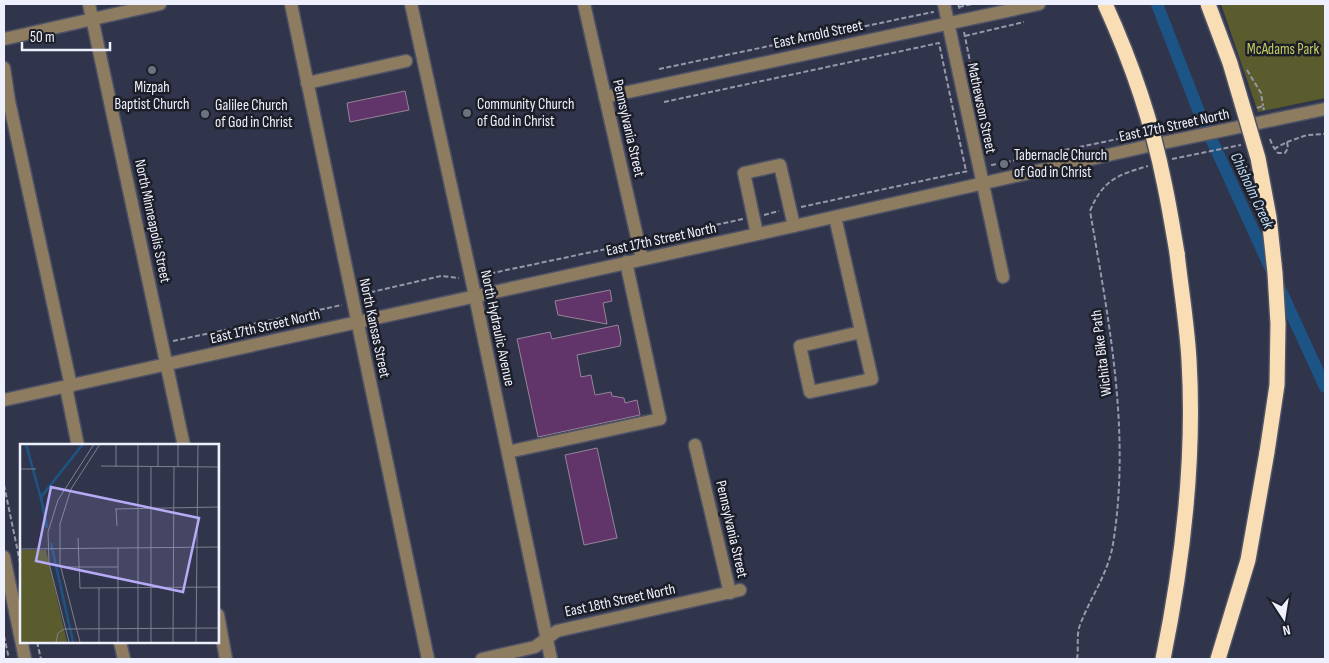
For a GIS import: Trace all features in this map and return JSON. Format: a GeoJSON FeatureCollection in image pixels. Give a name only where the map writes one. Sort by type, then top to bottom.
{"type":"FeatureCollection","features":[{"type":"Feature","properties":{"kind":"highway"},"geometry":{"type":"LineString","coordinates":[[1105,4],[1131,70],[1150,127],[1164,181],[1177,253],[1189,358],[1191,407],[1190,458],[1185,527],[1178,579],[1163,659]]}},
{"type":"Feature","properties":{"kind":"highway"},"geometry":{"type":"LineString","coordinates":[[1208,4],[1230,63],[1258,158],[1269,217],[1278,324],[1277,385],[1248,560],[1218,659]]}},
{"type":"Feature","properties":{"kind":"street","name":"North Minneapolis Street"},"geometry":{"type":"LineString","coordinates":[[89,4],[184,444]]}},
{"type":"Feature","properties":{"kind":"street"},"geometry":{"type":"LineString","coordinates":[[4,39],[160,4]]}},
{"type":"Feature","properties":{"kind":"street","name":"North Kansas Street"},"geometry":{"type":"LineString","coordinates":[[291,4],[428,659]]}},
{"type":"Feature","properties":{"kind":"street","name":"North Hydraulic Avenue"},"geometry":{"type":"LineString","coordinates":[[412,4],[551,659]]}},
{"type":"Feature","properties":{"kind":"street","name":"Pennsylvania Street"},"geometry":{"type":"LineString","coordinates":[[584,4],[642,259]]}},
{"type":"Feature","properties":{"kind":"street","name":"Mathewson Street"},"geometry":{"type":"LineString","coordinates":[[944,4],[942,25],[972,170],[982,185],[1002,277]]}},
{"type":"Feature","properties":{"kind":"street","name":"East Arnold Street"},"geometry":{"type":"LineString","coordinates":[[605,97],[1038,4]]}},
{"type":"Feature","properties":{"kind":"street"},"geometry":{"type":"LineString","coordinates":[[307,83],[406,61]]}},
{"type":"Feature","properties":{"kind":"street"},"geometry":{"type":"LineString","coordinates":[[4,68],[9,101],[69,387],[78,444]]}},
{"type":"Feature","properties":{"kind":"street","name":"East 17th Street North"},"geometry":{"type":"LineString","coordinates":[[4,400],[168,366],[626,262],[982,185],[1176,140],[1325,109]]}},
{"type":"Feature","properties":{"kind":"street"},"geometry":{"type":"LineString","coordinates":[[757,234],[744,173],[780,165],[794,226]]}},
{"type":"Feature","properties":{"kind":"street"},"geometry":{"type":"LineString","coordinates":[[835,217],[872,379],[810,392],[800,346],[861,332]]}},
{"type":"Feature","properties":{"kind":"street"},"geometry":{"type":"LineString","coordinates":[[508,452],[660,420],[626,262]]}},
{"type":"Feature","properties":{"kind":"street","name":"Pennsylvania Street"},"geometry":{"type":"LineString","coordinates":[[695,445],[735,591]]}},
{"type":"Feature","properties":{"kind":"street"},"geometry":{"type":"LineString","coordinates":[[4,557],[20,635]]}},
{"type":"Feature","properties":{"kind":"street","name":"East 18th Street North"},"geometry":{"type":"LineString","coordinates":[[482,659],[535,647],[557,631],[735,591]]}},
{"type":"Feature","properties":{"kind":"street"},"geometry":{"type":"LineString","coordinates":[[219,620],[226,659]]}},
{"type":"Feature","properties":{"kind":"street"},"geometry":{"type":"LineString","coordinates":[[22,643],[25,659]]}},
{"type":"Feature","properties":{"kind":"street"},"geometry":{"type":"LineString","coordinates":[[120,643],[124,659]]}},
{"type":"Feature","properties":{"kind":"path"},"geometry":{"type":"LineString","coordinates":[[972,4],[959,5],[978,100]]}},
{"type":"Feature","properties":{"kind":"path"},"geometry":{"type":"LineString","coordinates":[[659,68],[933,12],[942,25]]}},
{"type":"Feature","properties":{"kind":"path"},"geometry":{"type":"LineString","coordinates":[[965,36],[1024,22]]}},
{"type":"Feature","properties":{"kind":"path"},"geometry":{"type":"LineString","coordinates":[[664,102],[938,43],[972,170]]}},
{"type":"Feature","properties":{"kind":"path"},"geometry":{"type":"LineString","coordinates":[[1169,128],[1234,114]]}},
{"type":"Feature","properties":{"kind":"path"},"geometry":{"type":"LineString","coordinates":[[162,343],[346,304],[366,293],[441,276],[456,279],[471,277],[1145,133]]}},
{"type":"Feature","properties":{"kind":"path"},"geometry":{"type":"LineString","coordinates":[[1274,149],[1287,142],[1307,136],[1325,134]]}},
{"type":"Feature","properties":{"kind":"path"},"geometry":{"type":"LineString","coordinates":[[1270,138],[1274,149],[1278,153],[1284,153],[1288,148],[1287,142]]}},
{"type":"Feature","properties":{"kind":"path"},"geometry":{"type":"LineString","coordinates":[[1172,160],[1241,144]]}},
{"type":"Feature","properties":{"kind":"path"},"geometry":{"type":"LineString","coordinates":[[990,156],[992,165]]}},
{"type":"Feature","properties":{"kind":"path","name":"Wichita Bike Path"},"geometry":{"type":"LineString","coordinates":[[1077,659],[1079,627],[1100,584],[1113,546],[1121,466],[1119,411],[1110,328],[1090,212],[1096,196],[1108,182],[1126,172],[1153,164]]}},
{"type":"Feature","properties":{"kind":"path"},"geometry":{"type":"LineString","coordinates":[[4,485],[20,562]]}},
{"type":"Feature","properties":{"kind":"path"},"geometry":{"type":"LineString","coordinates":[[4,636],[9,659]]}},
{"type":"Feature","properties":{"kind":"path"},"geometry":{"type":"LineString","coordinates":[[37,643],[41,659]]}},
{"type":"Feature","properties":{"kind":"green space","name":"McAdams Park"},"geometry":{"type":"Polygon","coordinates":[[[1221,4],[1325,4],[1325,98],[1258,112],[1221,4]]]}},
{"type":"Feature","properties":{"kind":"building"},"geometry":{"type":"Polygon","coordinates":[[[405,91],[409,110],[350,122],[347,103],[405,91]]]}},
{"type":"Feature","properties":{"kind":"building"},"geometry":{"type":"Polygon","coordinates":[[[610,290],[612,301],[603,303],[607,324],[558,315],[555,301],[610,290]]]}},
{"type":"Feature","properties":{"kind":"building"},"geometry":{"type":"Polygon","coordinates":[[[618,325],[621,340],[620,346],[577,355],[581,377],[591,375],[595,395],[611,392],[612,396],[624,398],[625,403],[637,400],[640,415],[538,437],[517,339],[550,332],[552,339],[618,325]]]}},
{"type":"Feature","properties":{"kind":"building"},"geometry":{"type":"Polygon","coordinates":[[[597,448],[617,538],[584,545],[565,455],[597,448]]]}},
{"type":"Feature","properties":{"kind":"waterway","name":"Chisholm Creek"},"geometry":{"type":"LineString","coordinates":[[1157,4],[1199,112],[1325,387]]}},
{"type":"Feature","properties":{"kind":"place","name":"Mizpah Baptist Church"},"geometry":{"type":"Point","coordinates":[152,70]}},
{"type":"Feature","properties":{"kind":"place","name":"Community Church of God in Christ"},"geometry":{"type":"Point","coordinates":[467,113]}},
{"type":"Feature","properties":{"kind":"place","name":"Galilee Church of God in Christ"},"geometry":{"type":"Point","coordinates":[205,114]}},
{"type":"Feature","properties":{"kind":"place","name":"Tabernacle Church of God in Christ"},"geometry":{"type":"Point","coordinates":[1004,164]}}]}
